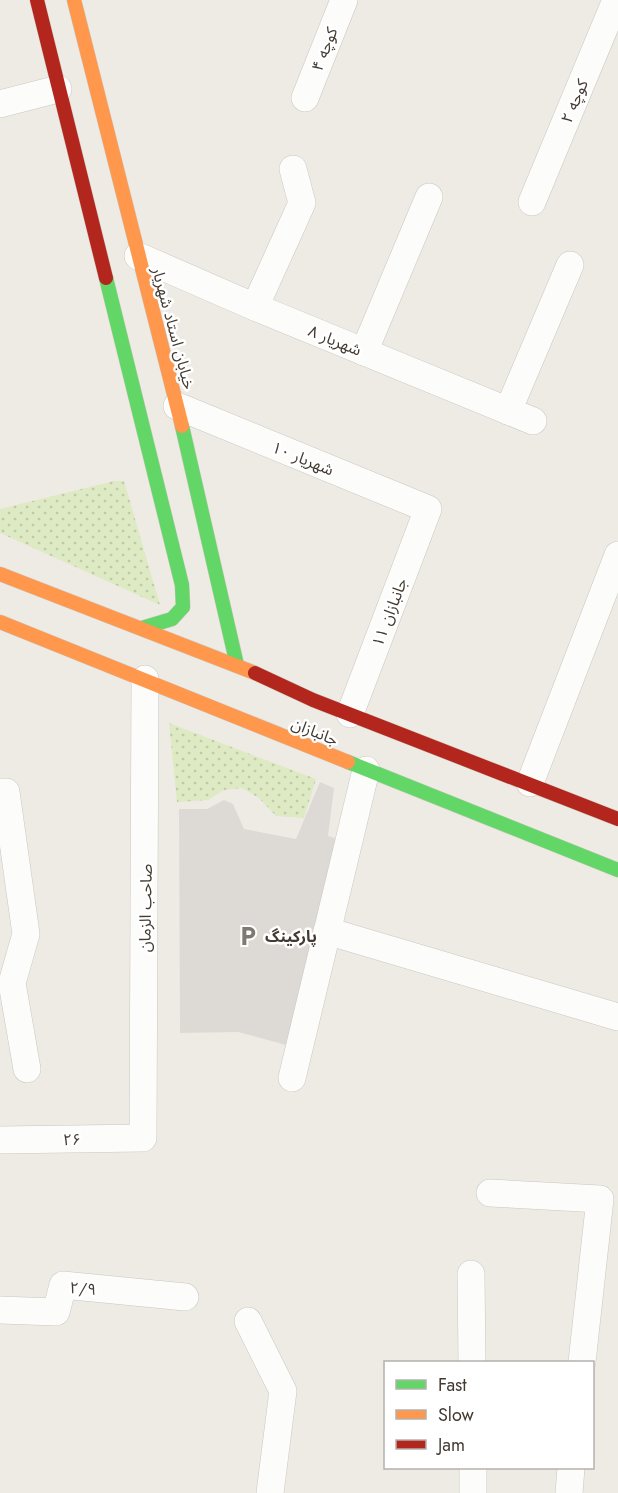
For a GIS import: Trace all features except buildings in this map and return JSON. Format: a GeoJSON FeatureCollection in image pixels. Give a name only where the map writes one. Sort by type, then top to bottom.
{"type":"FeatureCollection","features":[{"type":"Feature","properties":{"kind":"street"},"geometry":{"type":"LineString","coordinates":[[36,0],[182,585],[183,607],[172,619],[142,628]]}},
{"type":"Feature","properties":{"kind":"street","name":"خیابان استاد شهریار"},"geometry":{"type":"LineString","coordinates":[[74,0],[177,406],[237,665]]}},
{"type":"Feature","properties":{"kind":"street","name":"کوچه ۴"},"geometry":{"type":"LineString","coordinates":[[305,98],[344,0]]}},
{"type":"Feature","properties":{"kind":"street","name":"کوچه ۲"},"geometry":{"type":"LineString","coordinates":[[532,202],[616,0]]}},
{"type":"Feature","properties":{"kind":"street"},"geometry":{"type":"LineString","coordinates":[[0,104],[58,90]]}},
{"type":"Feature","properties":{"kind":"street"},"geometry":{"type":"LineString","coordinates":[[255,308],[302,203],[293,169]]}},
{"type":"Feature","properties":{"kind":"street"},"geometry":{"type":"LineString","coordinates":[[364,352],[429,197]]}},
{"type":"Feature","properties":{"kind":"street","name":"شهریار ۸"},"geometry":{"type":"LineString","coordinates":[[138,256],[255,308],[533,421]]}},
{"type":"Feature","properties":{"kind":"street"},"geometry":{"type":"LineString","coordinates":[[508,411],[570,265]]}},
{"type":"Feature","properties":{"kind":"street","name":"شهریار ۱۰"},"geometry":{"type":"LineString","coordinates":[[177,406],[428,509]]}},
{"type":"Feature","properties":{"kind":"street","name":"۱۱ جانبازان"},"geometry":{"type":"LineString","coordinates":[[350,714],[428,509]]}},
{"type":"Feature","properties":{"kind":"street"},"geometry":{"type":"LineString","coordinates":[[530,783],[618,555]]}},
{"type":"Feature","properties":{"kind":"street","name":"جانبازان"},"geometry":{"type":"LineString","coordinates":[[0,574],[237,665],[350,714],[618,819]]}},
{"type":"Feature","properties":{"kind":"street","name":"جانبازان"},"geometry":{"type":"LineString","coordinates":[[0,622],[618,870]]}},
{"type":"Feature","properties":{"kind":"street","name":"صاحب الزمان"},"geometry":{"type":"LineString","coordinates":[[143,1138],[145,679]]}},
{"type":"Feature","properties":{"kind":"street"},"geometry":{"type":"LineString","coordinates":[[292,1078],[366,770]]}},
{"type":"Feature","properties":{"kind":"street"},"geometry":{"type":"LineString","coordinates":[[0,792],[6,792],[26,934],[12,983],[27,1069]]}},
{"type":"Feature","properties":{"kind":"street"},"geometry":{"type":"LineString","coordinates":[[327,931],[618,1017]]}},
{"type":"Feature","properties":{"kind":"street","name":"۲۶"},"geometry":{"type":"LineString","coordinates":[[0,1140],[143,1138]]}},
{"type":"Feature","properties":{"kind":"street"},"geometry":{"type":"LineString","coordinates":[[490,1192],[600,1198],[607,1226],[582,1361]]}},
{"type":"Feature","properties":{"kind":"street"},"geometry":{"type":"LineString","coordinates":[[471,1274],[471,1361]]}},
{"type":"Feature","properties":{"kind":"street","name":"۲/۹"},"geometry":{"type":"LineString","coordinates":[[0,1310],[56,1311],[63,1285],[185,1297]]}},
{"type":"Feature","properties":{"kind":"street"},"geometry":{"type":"LineString","coordinates":[[248,1321],[283,1391],[270,1493]]}},
{"type":"Feature","properties":{"kind":"street"},"geometry":{"type":"LineString","coordinates":[[473,1469],[473,1493]]}},
{"type":"Feature","properties":{"kind":"street"},"geometry":{"type":"LineString","coordinates":[[569,1493],[571,1469]]}},
{"type":"Feature","properties":{"kind":"green space"},"geometry":{"type":"Polygon","coordinates":[[[114,481],[124,481],[160,605],[0,533],[0,509],[114,481]]]}},
{"type":"Feature","properties":{"kind":"green space"},"geometry":{"type":"Polygon","coordinates":[[[169,723],[316,779],[304,818],[276,816],[259,798],[242,788],[224,790],[208,800],[177,802],[169,723]]]}},
{"type":"Feature","properties":{"kind":"shaded area","name":"پارکینگ"},"geometry":{"type":"Polygon","coordinates":[[[320,782],[334,788],[328,836],[341,840],[290,1046],[238,1032],[180,1033],[179,809],[207,809],[224,800],[233,804],[244,829],[296,839],[320,782]]]}},
{"type":"Feature","properties":{"kind":"traffic: fast"},"geometry":{"type":"LineString","coordinates":[[106,278],[182,585],[183,607],[172,619],[142,628]]}},
{"type":"Feature","properties":{"kind":"traffic: fast"},"geometry":{"type":"LineString","coordinates":[[182,426],[237,665]]}},
{"type":"Feature","properties":{"kind":"traffic: fast"},"geometry":{"type":"LineString","coordinates":[[348,762],[618,870]]}},
{"type":"Feature","properties":{"kind":"traffic: slow"},"geometry":{"type":"LineString","coordinates":[[74,0],[182,426]]}},
{"type":"Feature","properties":{"kind":"traffic: slow"},"geometry":{"type":"LineString","coordinates":[[0,574],[255,673]]}},
{"type":"Feature","properties":{"kind":"traffic: slow"},"geometry":{"type":"LineString","coordinates":[[0,622],[348,762]]}},
{"type":"Feature","properties":{"kind":"traffic: jam"},"geometry":{"type":"LineString","coordinates":[[37,0],[106,278]]}},
{"type":"Feature","properties":{"kind":"traffic: jam"},"geometry":{"type":"LineString","coordinates":[[255,673],[313,700],[618,819]]}},
{"type":"Feature","properties":{"kind":"place","name":"پارکینگ"},"geometry":{"type":"Point","coordinates":[248,936]}}]}
